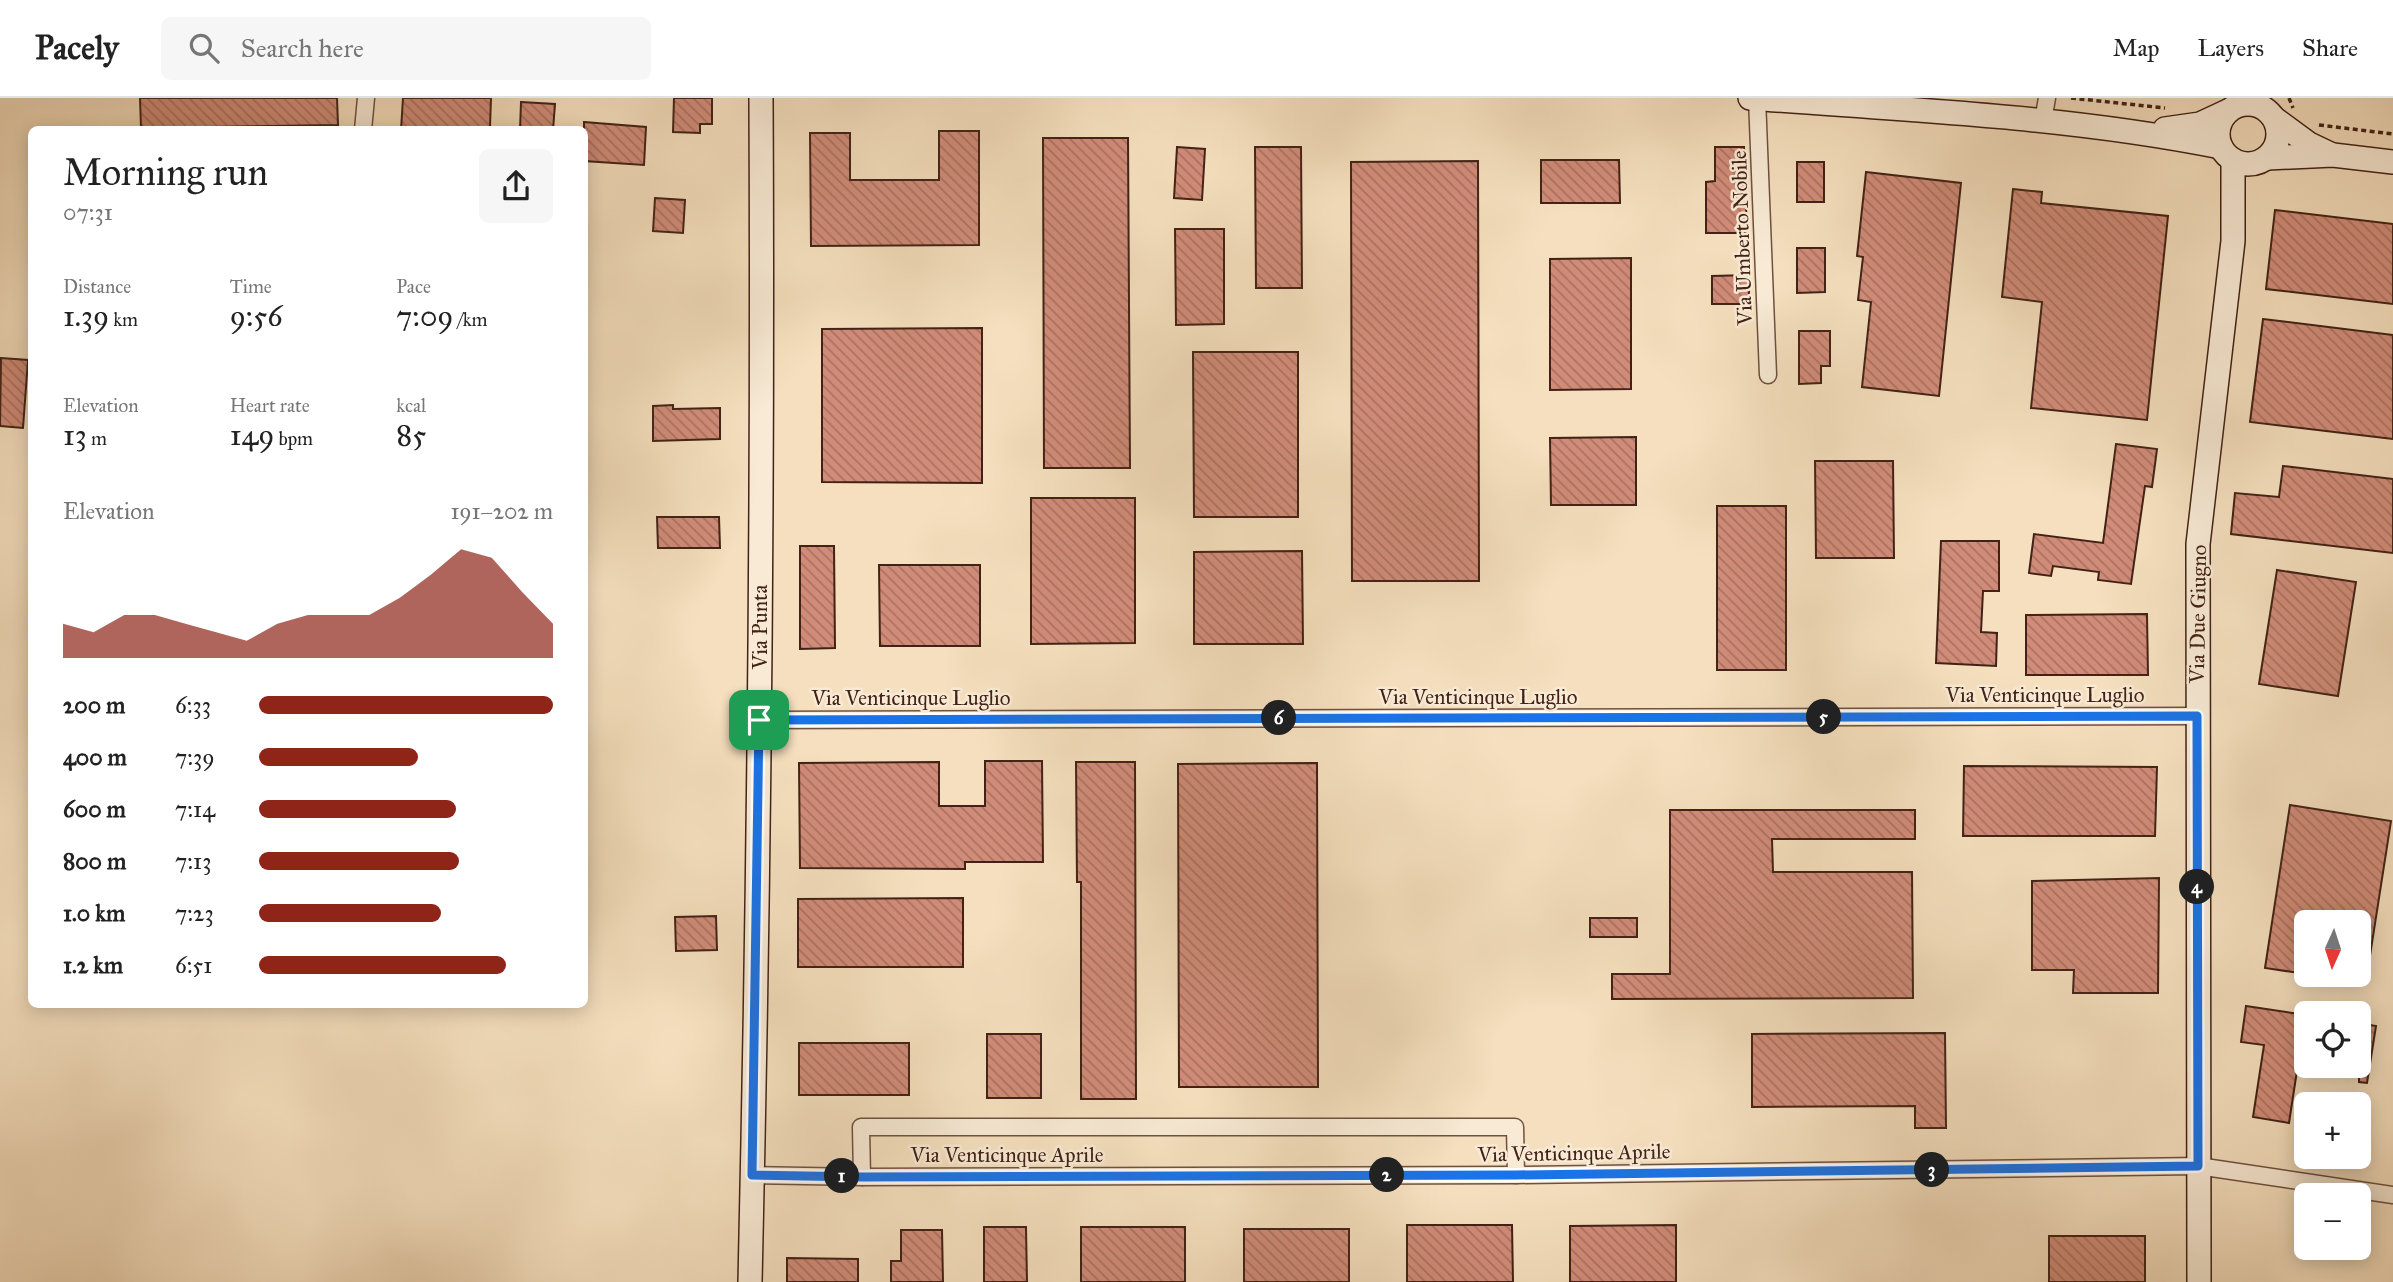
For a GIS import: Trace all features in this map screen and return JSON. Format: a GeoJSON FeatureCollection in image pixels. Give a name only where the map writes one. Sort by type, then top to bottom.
{"type":"FeatureCollection","features":[{"type":"Feature","properties":{"kind":"street"},"geometry":{"type":"LineString","coordinates":[[363,126],[366,98]]}},
{"type":"Feature","properties":{"kind":"street","name":"Via Punta"},"geometry":{"type":"LineString","coordinates":[[750,1282],[759,720],[761,98]]}},
{"type":"Feature","properties":{"kind":"street"},"geometry":{"type":"LineString","coordinates":[[1750,98],[2043,121],[2163,135],[2244,157],[2333,155],[2393,162]]}},
{"type":"Feature","properties":{"kind":"street"},"geometry":{"type":"LineString","coordinates":[[2043,121],[2046,98]]}},
{"type":"Feature","properties":{"kind":"street","name":"Via Umberto Nobile"},"geometry":{"type":"LineString","coordinates":[[1757,99],[1769,375]]}},
{"type":"Feature","properties":{"kind":"street"},"geometry":{"type":"LineString","coordinates":[[2116,130],[2162,129],[2200,124],[2239,104],[2253,104],[2277,111],[2309,144],[2333,155]]}},
{"type":"Feature","properties":{"kind":"street"},"geometry":{"type":"LineString","coordinates":[[2239,104],[2219,128],[2218,138],[2244,157]]}},
{"type":"Feature","properties":{"kind":"street"},"geometry":{"type":"LineString","coordinates":[[2244,157],[2277,144],[2277,111]]}},
{"type":"Feature","properties":{"kind":"street","name":"Via Due Giugno"},"geometry":{"type":"LineString","coordinates":[[2199,1282],[2198,544],[2244,157]]}},
{"type":"Feature","properties":{"kind":"street","name":"Via Venticinque Luglio"},"geometry":{"type":"LineString","coordinates":[[759,720],[2197,716]]}},
{"type":"Feature","properties":{"kind":"street"},"geometry":{"type":"LineString","coordinates":[[862,1177],[861,1127],[1516,1127],[1516,1175]]}},
{"type":"Feature","properties":{"kind":"street","name":"Via Venticinque Aprile"},"geometry":{"type":"LineString","coordinates":[[752,1175],[1516,1175],[2198,1166],[2393,1195]]}},
{"type":"Feature","properties":{"kind":"path"},"geometry":{"type":"LineString","coordinates":[[2071,98],[2166,108]]}},
{"type":"Feature","properties":{"kind":"path"},"geometry":{"type":"LineString","coordinates":[[2277,111],[2289,98]]}},
{"type":"Feature","properties":{"kind":"path"},"geometry":{"type":"LineString","coordinates":[[2312,124],[2393,134]]}},
{"type":"Feature","properties":{"kind":"building"},"geometry":{"type":"Polygon","coordinates":[[[140,98],[337,98],[338,125],[141,126],[140,98]]]}},
{"type":"Feature","properties":{"kind":"building"},"geometry":{"type":"Polygon","coordinates":[[[403,98],[491,98],[490,126],[401,126],[403,98]]]}},
{"type":"Feature","properties":{"kind":"building"},"geometry":{"type":"Polygon","coordinates":[[[674,98],[712,98],[712,124],[700,124],[700,133],[673,132],[674,98]]]}},
{"type":"Feature","properties":{"kind":"building"},"geometry":{"type":"Polygon","coordinates":[[[521,102],[555,104],[553,126],[520,126],[521,102]]]}},
{"type":"Feature","properties":{"kind":"building"},"geometry":{"type":"Polygon","coordinates":[[[584,122],[646,127],[644,165],[588,161],[588,126],[584,126],[584,122]]]}},
{"type":"Feature","properties":{"kind":"building"},"geometry":{"type":"Polygon","coordinates":[[[939,131],[979,131],[979,245],[811,246],[810,133],[850,133],[850,180],[939,180],[939,131]]]}},
{"type":"Feature","properties":{"kind":"building"},"geometry":{"type":"Polygon","coordinates":[[[1043,138],[1128,138],[1130,468],[1044,468],[1043,138]]]}},
{"type":"Feature","properties":{"kind":"building"},"geometry":{"type":"Polygon","coordinates":[[[1177,147],[1205,149],[1202,200],[1174,198],[1177,147]]]}},
{"type":"Feature","properties":{"kind":"building"},"geometry":{"type":"Polygon","coordinates":[[[1255,147],[1301,147],[1302,288],[1256,288],[1255,147]]]}},
{"type":"Feature","properties":{"kind":"building"},"geometry":{"type":"Polygon","coordinates":[[[1715,147],[1744,147],[1747,233],[1706,233],[1706,182],[1715,181],[1715,147]]]}},
{"type":"Feature","properties":{"kind":"building"},"geometry":{"type":"Polygon","coordinates":[[[1541,160],[1619,160],[1620,203],[1541,203],[1541,160]]]}},
{"type":"Feature","properties":{"kind":"building"},"geometry":{"type":"Polygon","coordinates":[[[1478,161],[1479,581],[1352,581],[1351,162],[1478,161]]]}},
{"type":"Feature","properties":{"kind":"building"},"geometry":{"type":"Polygon","coordinates":[[[1797,162],[1824,162],[1824,202],[1797,202],[1797,162]]]}},
{"type":"Feature","properties":{"kind":"building"},"geometry":{"type":"Polygon","coordinates":[[[1866,172],[1961,183],[1939,396],[1862,387],[1871,302],[1858,300],[1863,257],[1857,256],[1866,172]]]}},
{"type":"Feature","properties":{"kind":"building"},"geometry":{"type":"Polygon","coordinates":[[[2013,189],[2042,192],[2041,203],[2168,216],[2147,420],[2031,408],[2042,302],[2002,297],[2013,189]]]}},
{"type":"Feature","properties":{"kind":"building"},"geometry":{"type":"Polygon","coordinates":[[[655,198],[685,200],[683,233],[653,231],[655,198]]]}},
{"type":"Feature","properties":{"kind":"building"},"geometry":{"type":"Polygon","coordinates":[[[2275,210],[2393,224],[2393,304],[2266,289],[2275,210]]]}},
{"type":"Feature","properties":{"kind":"building"},"geometry":{"type":"Polygon","coordinates":[[[1175,229],[1224,229],[1224,324],[1176,325],[1175,229]]]}},
{"type":"Feature","properties":{"kind":"building"},"geometry":{"type":"Polygon","coordinates":[[[1797,248],[1825,248],[1825,292],[1797,293],[1797,248]]]}},
{"type":"Feature","properties":{"kind":"building"},"geometry":{"type":"Polygon","coordinates":[[[1631,258],[1631,389],[1550,390],[1550,259],[1631,258]]]}},
{"type":"Feature","properties":{"kind":"building"},"geometry":{"type":"Polygon","coordinates":[[[1749,275],[1749,304],[1712,304],[1712,276],[1749,275]]]}},
{"type":"Feature","properties":{"kind":"building"},"geometry":{"type":"Polygon","coordinates":[[[2263,319],[2393,335],[2393,439],[2250,422],[2263,319]]]}},
{"type":"Feature","properties":{"kind":"building"},"geometry":{"type":"Polygon","coordinates":[[[982,328],[982,483],[822,482],[822,329],[982,328]]]}},
{"type":"Feature","properties":{"kind":"building"},"geometry":{"type":"Polygon","coordinates":[[[1799,331],[1830,331],[1830,366],[1821,366],[1821,383],[1799,384],[1799,331]]]}},
{"type":"Feature","properties":{"kind":"building"},"geometry":{"type":"Polygon","coordinates":[[[1193,352],[1298,352],[1298,517],[1194,517],[1193,352]]]}},
{"type":"Feature","properties":{"kind":"building"},"geometry":{"type":"Polygon","coordinates":[[[1,358],[28,360],[23,428],[0,426],[1,358]]]}},
{"type":"Feature","properties":{"kind":"building"},"geometry":{"type":"Polygon","coordinates":[[[673,405],[673,409],[720,408],[720,439],[653,441],[653,406],[673,405]]]}},
{"type":"Feature","properties":{"kind":"building"},"geometry":{"type":"Polygon","coordinates":[[[1636,437],[1636,505],[1551,505],[1550,438],[1636,437]]]}},
{"type":"Feature","properties":{"kind":"building"},"geometry":{"type":"Polygon","coordinates":[[[2116,444],[2157,449],[2152,487],[2145,486],[2131,584],[2098,580],[2099,572],[2053,566],[2051,576],[2029,573],[2034,534],[2103,543],[2116,444]]]}},
{"type":"Feature","properties":{"kind":"building"},"geometry":{"type":"Polygon","coordinates":[[[1815,461],[1893,461],[1894,558],[1816,558],[1815,461]]]}},
{"type":"Feature","properties":{"kind":"building"},"geometry":{"type":"Polygon","coordinates":[[[2283,466],[2393,479],[2393,553],[2231,534],[2235,493],[2279,497],[2283,466]]]}},
{"type":"Feature","properties":{"kind":"building"},"geometry":{"type":"Polygon","coordinates":[[[1031,498],[1135,498],[1135,643],[1031,644],[1031,498]]]}},
{"type":"Feature","properties":{"kind":"building"},"geometry":{"type":"Polygon","coordinates":[[[1717,506],[1786,506],[1786,670],[1717,670],[1717,506]]]}},
{"type":"Feature","properties":{"kind":"building"},"geometry":{"type":"Polygon","coordinates":[[[657,517],[719,517],[720,548],[658,548],[657,517]]]}},
{"type":"Feature","properties":{"kind":"building"},"geometry":{"type":"Polygon","coordinates":[[[1941,541],[1999,541],[1999,591],[1983,591],[1981,632],[1997,633],[1996,666],[1936,663],[1941,541]]]}},
{"type":"Feature","properties":{"kind":"building"},"geometry":{"type":"Polygon","coordinates":[[[800,546],[834,546],[835,648],[800,649],[800,546]]]}},
{"type":"Feature","properties":{"kind":"building"},"geometry":{"type":"Polygon","coordinates":[[[1302,551],[1303,644],[1194,644],[1194,552],[1302,551]]]}},
{"type":"Feature","properties":{"kind":"building"},"geometry":{"type":"Polygon","coordinates":[[[879,565],[980,565],[980,646],[880,646],[879,565]]]}},
{"type":"Feature","properties":{"kind":"building"},"geometry":{"type":"Polygon","coordinates":[[[2277,570],[2356,582],[2338,696],[2259,684],[2277,570]]]}},
{"type":"Feature","properties":{"kind":"building"},"geometry":{"type":"Polygon","coordinates":[[[2147,614],[2148,675],[2026,675],[2026,615],[2147,614]]]}},
{"type":"Feature","properties":{"kind":"building"},"geometry":{"type":"Polygon","coordinates":[[[985,761],[1042,761],[1043,862],[965,862],[965,869],[800,868],[799,763],[939,762],[939,806],[985,806],[985,761]]]}},
{"type":"Feature","properties":{"kind":"building"},"geometry":{"type":"Polygon","coordinates":[[[1076,762],[1135,762],[1136,1099],[1081,1099],[1081,882],[1077,882],[1076,762]]]}},
{"type":"Feature","properties":{"kind":"building"},"geometry":{"type":"Polygon","coordinates":[[[1317,763],[1318,1087],[1179,1087],[1178,764],[1317,763]]]}},
{"type":"Feature","properties":{"kind":"building"},"geometry":{"type":"Polygon","coordinates":[[[1964,766],[2157,767],[2155,836],[1963,836],[1964,766]]]}},
{"type":"Feature","properties":{"kind":"building"},"geometry":{"type":"Polygon","coordinates":[[[2290,805],[2391,821],[2371,949],[2371,910],[2294,910],[2294,972],[2265,968],[2290,805]]]}},
{"type":"Feature","properties":{"kind":"building"},"geometry":{"type":"Polygon","coordinates":[[[1670,810],[1915,810],[1915,839],[1772,839],[1773,872],[1912,872],[1913,998],[1612,999],[1612,974],[1670,974],[1670,810]]]}},
{"type":"Feature","properties":{"kind":"building"},"geometry":{"type":"Polygon","coordinates":[[[2159,878],[2158,993],[2073,993],[2074,970],[2032,970],[2032,881],[2159,878]]]}},
{"type":"Feature","properties":{"kind":"building"},"geometry":{"type":"Polygon","coordinates":[[[963,898],[963,967],[798,967],[798,899],[963,898]]]}},
{"type":"Feature","properties":{"kind":"building"},"geometry":{"type":"Polygon","coordinates":[[[716,916],[717,950],[676,951],[675,917],[716,916]]]}},
{"type":"Feature","properties":{"kind":"building"},"geometry":{"type":"Polygon","coordinates":[[[1590,918],[1637,918],[1637,937],[1590,937],[1590,918]]]}},
{"type":"Feature","properties":{"kind":"building"},"geometry":{"type":"Polygon","coordinates":[[[2246,1006],[2294,1013],[2296,1078],[2289,1123],[2253,1117],[2264,1045],[2241,1042],[2246,1006]]]}},
{"type":"Feature","properties":{"kind":"building"},"geometry":{"type":"Polygon","coordinates":[[[2371,1025],[2376,1026],[2371,1058],[2371,1025]]]}},
{"type":"Feature","properties":{"kind":"building"},"geometry":{"type":"Polygon","coordinates":[[[1945,1033],[1946,1128],[1915,1128],[1915,1106],[1752,1107],[1752,1034],[1945,1033]]]}},
{"type":"Feature","properties":{"kind":"building"},"geometry":{"type":"Polygon","coordinates":[[[987,1034],[1041,1034],[1041,1098],[987,1098],[987,1034]]]}},
{"type":"Feature","properties":{"kind":"building"},"geometry":{"type":"Polygon","coordinates":[[[799,1043],[909,1043],[909,1095],[799,1095],[799,1043]]]}},
{"type":"Feature","properties":{"kind":"building"},"geometry":{"type":"Polygon","coordinates":[[[2359,1078],[2368,1078],[2367,1083],[2359,1082],[2359,1078]]]}},
{"type":"Feature","properties":{"kind":"building"},"geometry":{"type":"Polygon","coordinates":[[[1407,1225],[1512,1225],[1513,1282],[1407,1282],[1407,1225]]]}},
{"type":"Feature","properties":{"kind":"building"},"geometry":{"type":"Polygon","coordinates":[[[1676,1225],[1676,1282],[1570,1282],[1570,1226],[1676,1225]]]}},
{"type":"Feature","properties":{"kind":"building"},"geometry":{"type":"Polygon","coordinates":[[[984,1227],[1026,1227],[1027,1282],[984,1282],[984,1227]]]}},
{"type":"Feature","properties":{"kind":"building"},"geometry":{"type":"Polygon","coordinates":[[[1081,1227],[1185,1227],[1185,1282],[1081,1282],[1081,1227]]]}},
{"type":"Feature","properties":{"kind":"building"},"geometry":{"type":"Polygon","coordinates":[[[1244,1229],[1349,1229],[1349,1282],[1244,1282],[1244,1229]]]}},
{"type":"Feature","properties":{"kind":"building"},"geometry":{"type":"Polygon","coordinates":[[[901,1230],[942,1230],[943,1282],[891,1282],[891,1261],[901,1261],[901,1230]]]}},
{"type":"Feature","properties":{"kind":"building"},"geometry":{"type":"Polygon","coordinates":[[[2049,1236],[2145,1236],[2145,1282],[2049,1282],[2049,1236]]]}},
{"type":"Feature","properties":{"kind":"building"},"geometry":{"type":"Polygon","coordinates":[[[787,1258],[858,1259],[858,1282],[787,1282],[787,1258]]]}},
{"type":"Feature","properties":{"kind":"route"},"geometry":{"type":"LineString","coordinates":[[2197,716],[2198,1166],[1516,1175],[752,1175],[759,720],[2197,716]]}}]}
